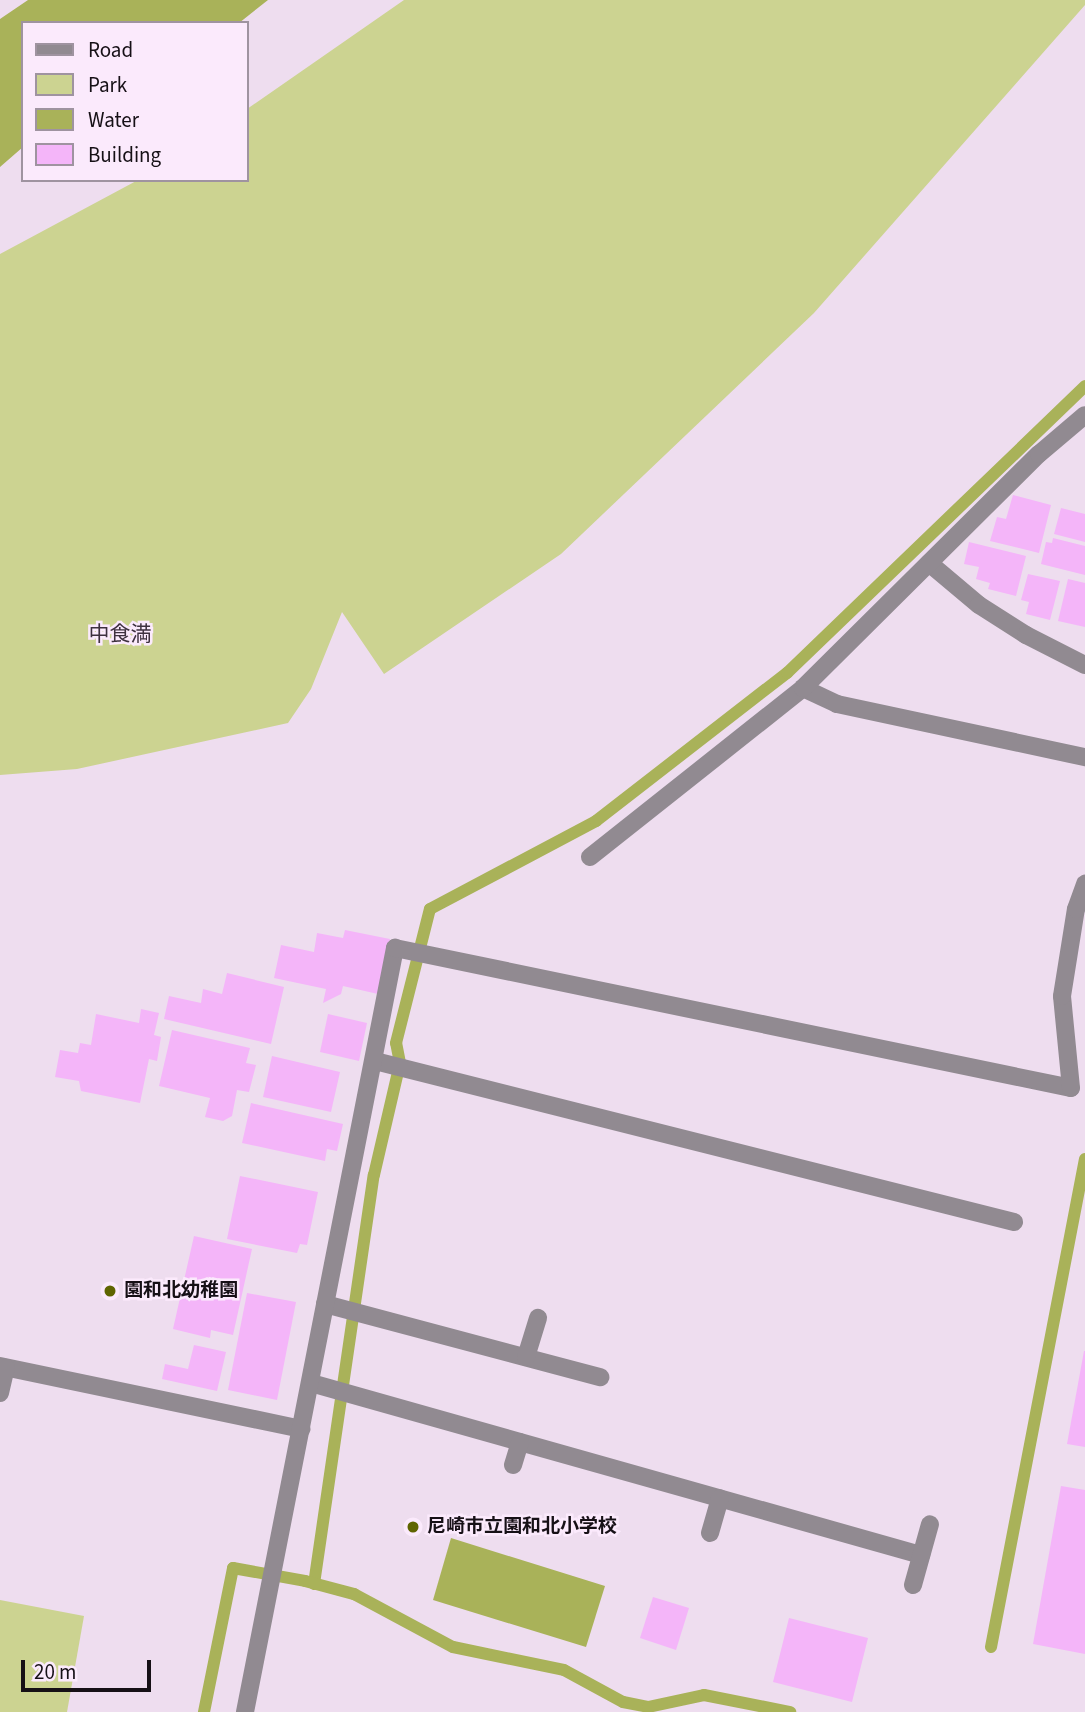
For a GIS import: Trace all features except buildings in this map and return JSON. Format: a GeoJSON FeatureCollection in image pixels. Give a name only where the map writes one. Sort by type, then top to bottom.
{"type":"FeatureCollection","features":[{"type":"Feature","properties":{"kind":"street"},"geometry":{"type":"LineString","coordinates":[[590,857],[803,688],[1039,454],[1085,415]]}},
{"type":"Feature","properties":{"kind":"street"},"geometry":{"type":"LineString","coordinates":[[929,563],[979,605],[1026,635],[1085,665]]}},
{"type":"Feature","properties":{"kind":"street"},"geometry":{"type":"LineString","coordinates":[[803,688],[837,704],[1085,757]]}},
{"type":"Feature","properties":{"kind":"street"},"geometry":{"type":"LineString","coordinates":[[245,1712],[276,1566],[395,948],[1071,1087],[1062,996],[1076,909],[1085,884]]}},
{"type":"Feature","properties":{"kind":"street"},"geometry":{"type":"LineString","coordinates":[[375,1061],[1014,1222]]}},
{"type":"Feature","properties":{"kind":"street"},"geometry":{"type":"LineString","coordinates":[[325,1304],[600,1377]]}},
{"type":"Feature","properties":{"kind":"street"},"geometry":{"type":"LineString","coordinates":[[526,1357],[538,1318]]}},
{"type":"Feature","properties":{"kind":"street"},"geometry":{"type":"LineString","coordinates":[[0,1393],[3,1367],[301,1429]]}},
{"type":"Feature","properties":{"kind":"street"},"geometry":{"type":"LineString","coordinates":[[311,1382],[921,1555]]}},
{"type":"Feature","properties":{"kind":"street"},"geometry":{"type":"LineString","coordinates":[[513,1465],[520,1442]]}},
{"type":"Feature","properties":{"kind":"street"},"geometry":{"type":"LineString","coordinates":[[710,1533],[720,1498]]}},
{"type":"Feature","properties":{"kind":"street"},"geometry":{"type":"LineString","coordinates":[[913,1585],[930,1524]]}},
{"type":"Feature","properties":{"kind":"green space"},"geometry":{"type":"Polygon","coordinates":[[[404,0],[1085,0],[1085,5],[814,313],[561,554],[384,674],[342,612],[311,689],[288,723],[77,769],[0,775],[0,254],[134,182],[248,182],[248,108],[404,0]]]}},
{"type":"Feature","properties":{"kind":"green space"},"geometry":{"type":"Polygon","coordinates":[[[0,1600],[84,1616],[67,1712],[0,1712],[0,1600]]]}},
{"type":"Feature","properties":{"kind":"water"},"geometry":{"type":"Polygon","coordinates":[[[28,0],[268,0],[242,21],[21,21],[21,149],[0,167],[0,19],[28,0]]]}},
{"type":"Feature","properties":{"kind":"water"},"geometry":{"type":"Polygon","coordinates":[[[451,1538],[605,1586],[586,1647],[433,1600],[451,1538]]]}},
{"type":"Feature","properties":{"kind":"waterway"},"geometry":{"type":"LineString","coordinates":[[314,1584],[374,1175],[400,1063],[396,1043],[430,909],[596,821],[787,673],[1085,386]]}},
{"type":"Feature","properties":{"kind":"waterway"},"geometry":{"type":"LineString","coordinates":[[991,1647],[1085,1159]]}},
{"type":"Feature","properties":{"kind":"waterway"},"geometry":{"type":"LineString","coordinates":[[204,1712],[233,1568],[305,1581],[354,1594],[453,1647],[564,1670],[623,1702],[648,1707],[704,1695],[790,1712]]}},
{"type":"Feature","properties":{"kind":"place","name":"園和北幼稚園"},"geometry":{"type":"Point","coordinates":[110,1291]}},
{"type":"Feature","properties":{"kind":"place","name":"尼崎市立園和北小学校"},"geometry":{"type":"Point","coordinates":[413,1527]}},
{"type":"Feature","properties":{"kind":"district","name":"中食満"},"geometry":{"type":"Point","coordinates":[120,634]}}]}
